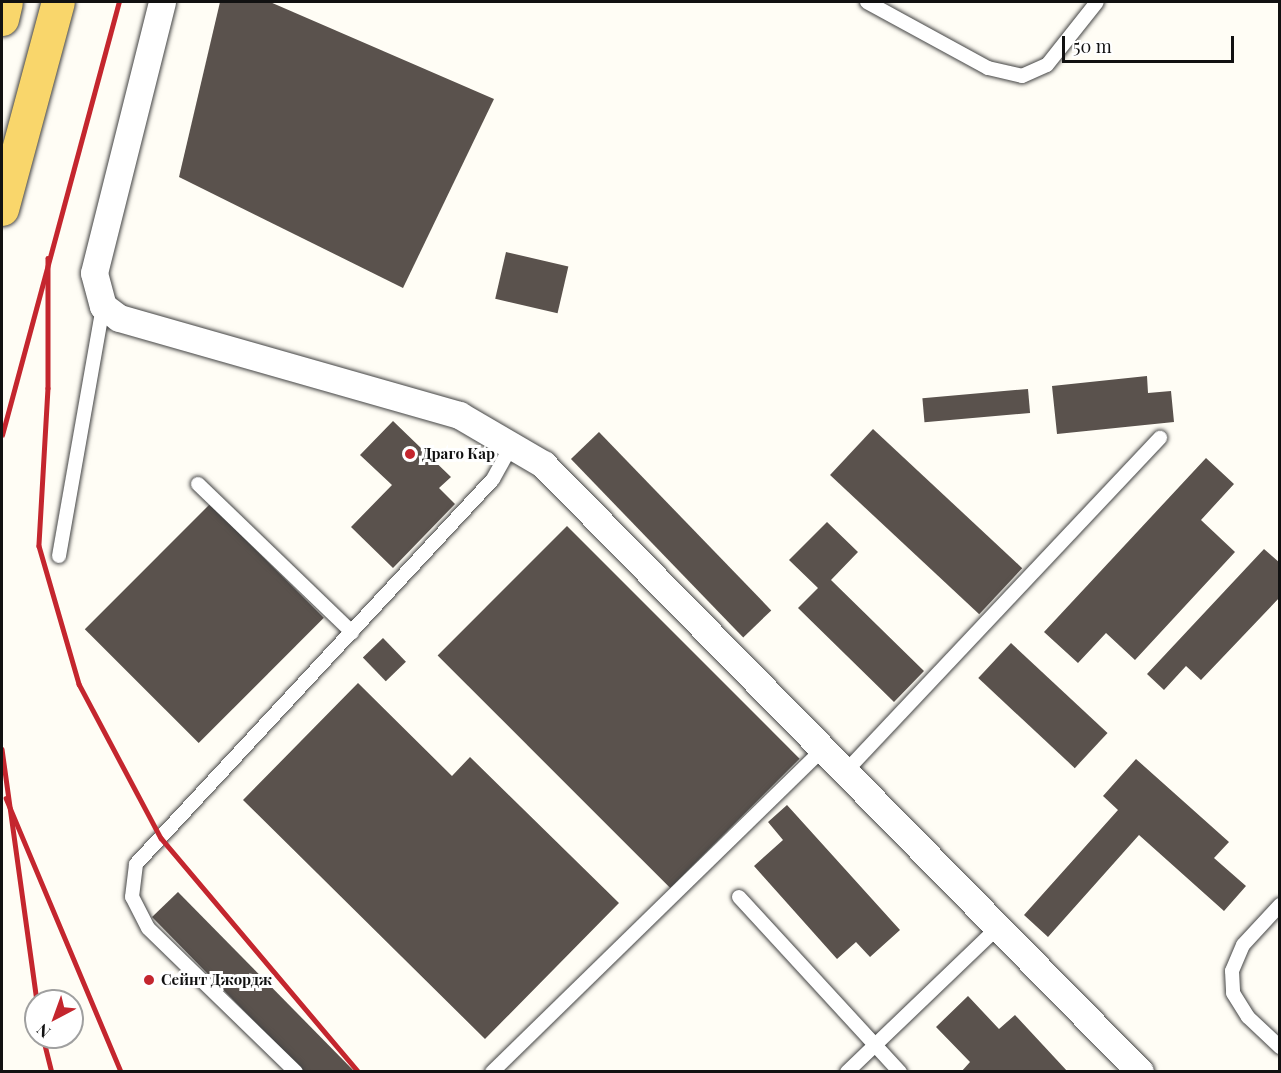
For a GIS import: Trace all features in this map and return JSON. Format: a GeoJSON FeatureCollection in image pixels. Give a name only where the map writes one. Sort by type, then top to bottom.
{"type":"FeatureCollection","features":[{"type":"Feature","properties":{"kind":"main road"},"geometry":{"type":"LineString","coordinates":[[2,19],[6,2]]}},
{"type":"Feature","properties":{"kind":"main road"},"geometry":{"type":"LineString","coordinates":[[2,209],[58,2]]}},
{"type":"Feature","properties":{"kind":"street"},"geometry":{"type":"LineString","coordinates":[[162,2],[94,273],[103,306],[119,318],[459,415],[543,464],[1140,1071]]}},
{"type":"Feature","properties":{"kind":"lane"},"geometry":{"type":"LineString","coordinates":[[867,2],[988,68],[1022,76],[1047,65],[1097,2]]}},
{"type":"Feature","properties":{"kind":"lane"},"geometry":{"type":"LineString","coordinates":[[59,556],[103,306]]}},
{"type":"Feature","properties":{"kind":"lane"},"geometry":{"type":"LineString","coordinates":[[846,771],[1160,438]]}},
{"type":"Feature","properties":{"kind":"lane"},"geometry":{"type":"LineString","coordinates":[[296,1071],[148,928],[132,897],[136,864],[493,479],[512,446]]}},
{"type":"Feature","properties":{"kind":"lane"},"geometry":{"type":"LineString","coordinates":[[198,484],[352,632]]}},
{"type":"Feature","properties":{"kind":"lane"},"geometry":{"type":"LineString","coordinates":[[492,1071],[823,749]]}},
{"type":"Feature","properties":{"kind":"lane"},"geometry":{"type":"LineString","coordinates":[[739,897],[900,1071]]}},
{"type":"Feature","properties":{"kind":"lane"},"geometry":{"type":"LineString","coordinates":[[1280,905],[1243,945],[1232,971],[1233,993],[1248,1017],[1280,1047]]}},
{"type":"Feature","properties":{"kind":"lane"},"geometry":{"type":"LineString","coordinates":[[847,1071],[998,927]]}},
{"type":"Feature","properties":{"kind":"building"},"geometry":{"type":"Polygon","coordinates":[[[220,2],[270,2],[494,99],[403,288],[179,177],[220,2]]]}},
{"type":"Feature","properties":{"kind":"building"},"geometry":{"type":"Polygon","coordinates":[[[506,252],[568,266],[558,313],[495,299],[506,252]]]}},
{"type":"Feature","properties":{"kind":"building"},"geometry":{"type":"Polygon","coordinates":[[[1147,376],[1148,393],[1171,391],[1174,422],[1057,434],[1052,386],[1147,376]]]}},
{"type":"Feature","properties":{"kind":"building"},"geometry":{"type":"Polygon","coordinates":[[[1028,389],[1030,413],[924,422],[922,398],[1028,389]]]}},
{"type":"Feature","properties":{"kind":"building"},"geometry":{"type":"Polygon","coordinates":[[[393,421],[451,477],[439,488],[455,504],[393,568],[351,527],[392,485],[360,455],[393,421]]]}},
{"type":"Feature","properties":{"kind":"building"},"geometry":{"type":"Polygon","coordinates":[[[873,429],[1022,568],[979,614],[830,475],[873,429]]]}},
{"type":"Feature","properties":{"kind":"building"},"geometry":{"type":"Polygon","coordinates":[[[599,432],[771,610],[743,637],[571,459],[599,432]]]}},
{"type":"Feature","properties":{"kind":"building"},"geometry":{"type":"Polygon","coordinates":[[[1206,458],[1234,484],[1201,520],[1235,552],[1135,660],[1106,633],[1078,663],[1044,632],[1206,458]]]}},
{"type":"Feature","properties":{"kind":"building"},"geometry":{"type":"Polygon","coordinates":[[[210,504],[324,618],[199,743],[85,629],[210,504]]]}},
{"type":"Feature","properties":{"kind":"building"},"geometry":{"type":"Polygon","coordinates":[[[827,522],[858,552],[831,580],[924,671],[894,702],[798,608],[818,588],[789,560],[827,522]]]}},
{"type":"Feature","properties":{"kind":"building"},"geometry":{"type":"Polygon","coordinates":[[[567,526],[800,759],[670,888],[438,655],[567,526]]]}},
{"type":"Feature","properties":{"kind":"building"},"geometry":{"type":"Polygon","coordinates":[[[1264,549],[1280,563],[1280,597],[1201,680],[1186,666],[1164,690],[1147,674],[1264,549]]]}},
{"type":"Feature","properties":{"kind":"building"},"geometry":{"type":"Polygon","coordinates":[[[383,638],[406,662],[386,681],[363,657],[383,638]]]}},
{"type":"Feature","properties":{"kind":"building"},"geometry":{"type":"Polygon","coordinates":[[[1011,643],[1108,733],[1075,768],[978,678],[1011,643]]]}},
{"type":"Feature","properties":{"kind":"building"},"geometry":{"type":"Polygon","coordinates":[[[358,683],[452,776],[470,757],[619,903],[485,1039],[243,800],[358,683]]]}},
{"type":"Feature","properties":{"kind":"building"},"geometry":{"type":"Polygon","coordinates":[[[1136,759],[1229,842],[1214,858],[1246,886],[1224,911],[1139,835],[1048,937],[1024,915],[1118,810],[1103,796],[1136,759]]]}},
{"type":"Feature","properties":{"kind":"building"},"geometry":{"type":"Polygon","coordinates":[[[787,805],[900,930],[870,957],[856,942],[837,959],[754,866],[783,840],[768,822],[787,805]]]}},
{"type":"Feature","properties":{"kind":"building"},"geometry":{"type":"Polygon","coordinates":[[[178,892],[355,1072],[304,1072],[152,917],[178,892]]]}},
{"type":"Feature","properties":{"kind":"building"},"geometry":{"type":"Polygon","coordinates":[[[968,996],[999,1029],[1015,1015],[1068,1072],[961,1072],[970,1062],[936,1027],[968,996]]]}},
{"type":"Feature","properties":{"kind":"railway"},"geometry":{"type":"LineString","coordinates":[[2,435],[119,2]]}},
{"type":"Feature","properties":{"kind":"railway"},"geometry":{"type":"LineString","coordinates":[[48,258],[48,388],[39,546],[79,684],[161,838],[359,1072]]}},
{"type":"Feature","properties":{"kind":"railway"},"geometry":{"type":"LineString","coordinates":[[2,749],[35,989]]}},
{"type":"Feature","properties":{"kind":"railway"},"geometry":{"type":"LineString","coordinates":[[6,798],[121,1072]]}},
{"type":"Feature","properties":{"kind":"railway"},"geometry":{"type":"LineString","coordinates":[[46,1049],[52,1072]]}},
{"type":"Feature","properties":{"kind":"place","name":"Драго Кар"},"geometry":{"type":"Point","coordinates":[410,454]}},
{"type":"Feature","properties":{"kind":"place","name":"Сейнт Джордж"},"geometry":{"type":"Point","coordinates":[149,980]}}]}
